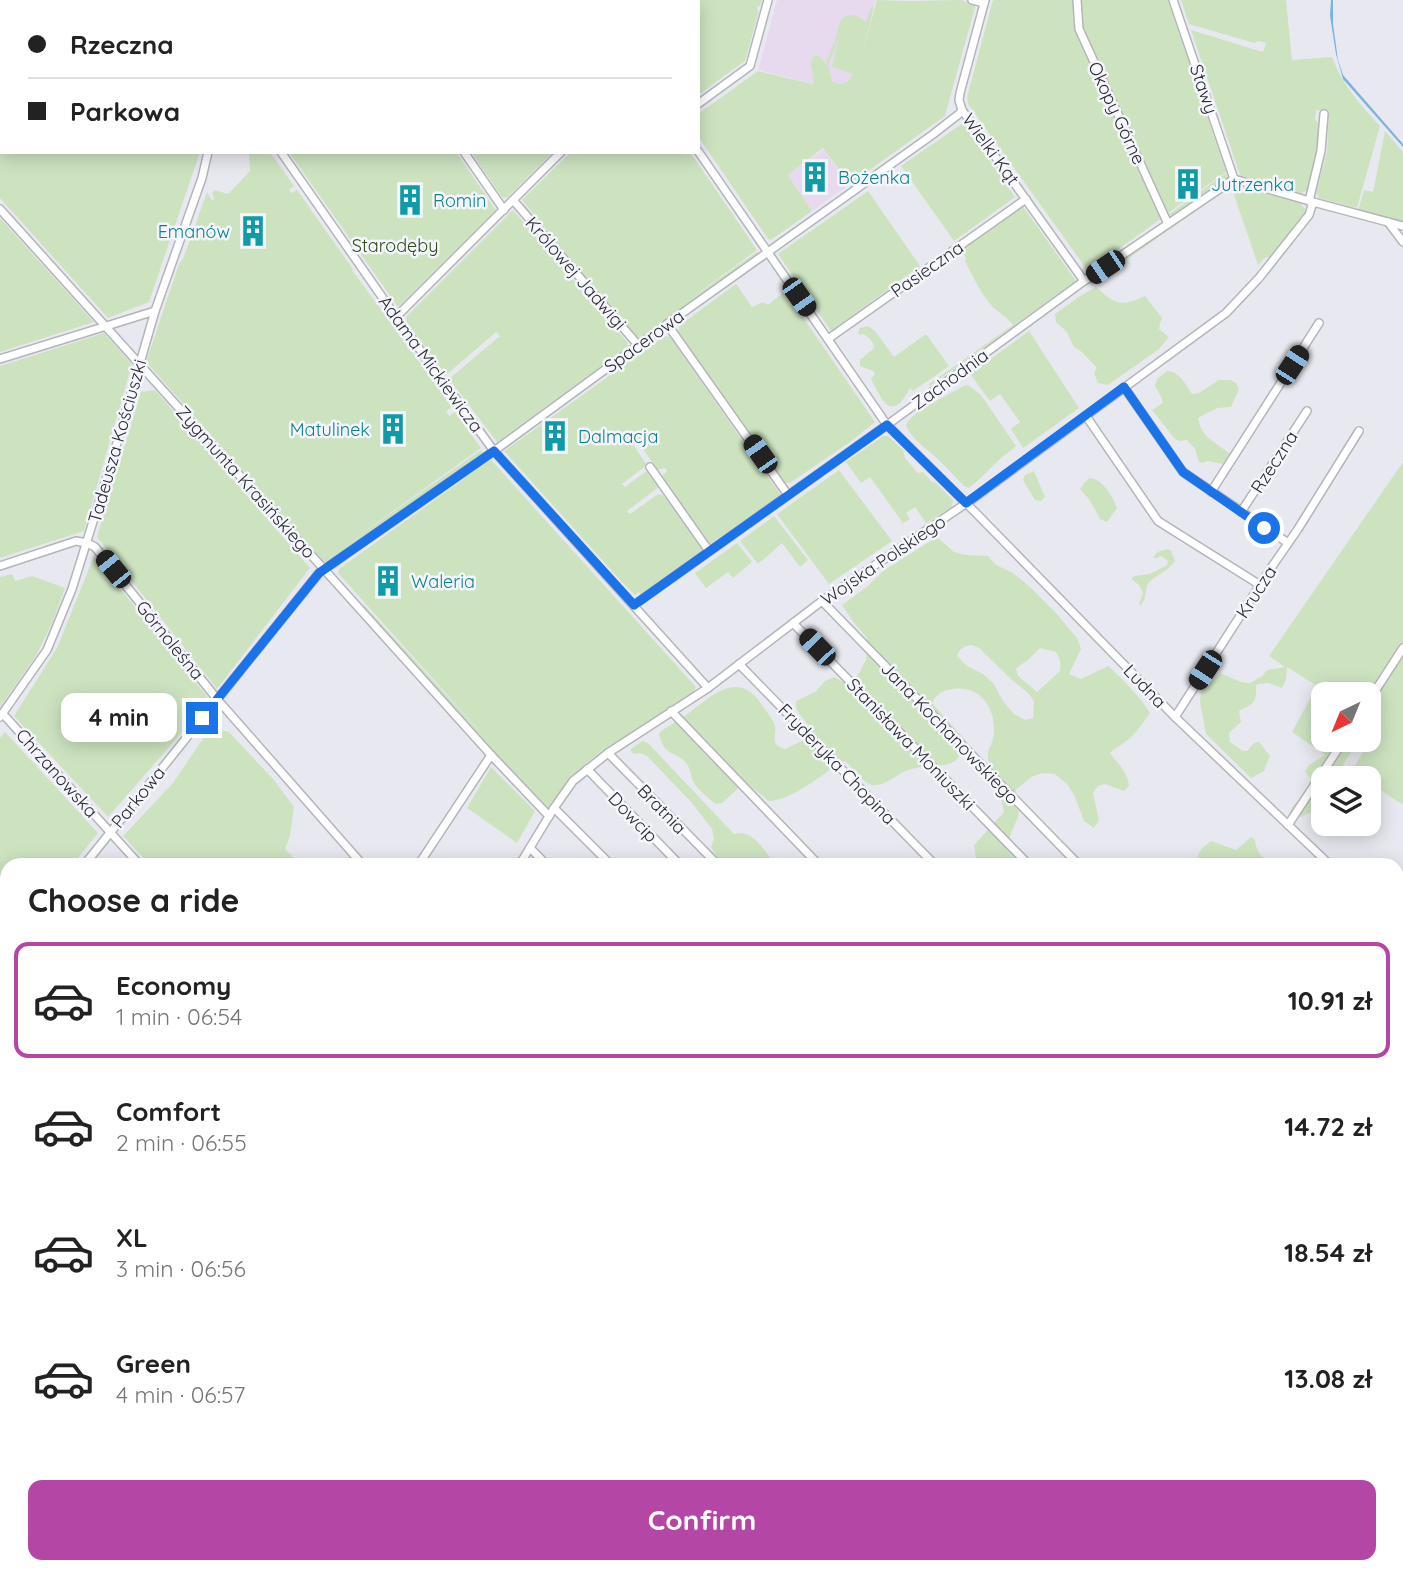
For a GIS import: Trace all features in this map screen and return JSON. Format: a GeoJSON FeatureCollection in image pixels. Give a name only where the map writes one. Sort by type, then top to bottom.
{"type":"FeatureCollection","features":[{"type":"Feature","properties":{"kind":"street"},"geometry":{"type":"LineString","coordinates":[[700,103],[750,66],[768,0]]}},
{"type":"Feature","properties":{"kind":"street"},"geometry":{"type":"LineString","coordinates":[[972,0],[985,2]]}},
{"type":"Feature","properties":{"kind":"street","name":"Okopy Górne"},"geometry":{"type":"LineString","coordinates":[[1077,0],[1079,29],[1168,224]]}},
{"type":"Feature","properties":{"kind":"street","name":"Stawy"},"geometry":{"type":"LineString","coordinates":[[1173,0],[1234,179]]}},
{"type":"Feature","properties":{"kind":"street","name":"Wielki Kąt"},"geometry":{"type":"LineString","coordinates":[[985,2],[960,93],[962,110],[1084,281]]}},
{"type":"Feature","properties":{"kind":"street","name":"Spacerowa"},"geometry":{"type":"LineString","coordinates":[[325,569],[494,451],[962,110]]}},
{"type":"Feature","properties":{"kind":"street","name":"Wojska Polskiego"},"geometry":{"type":"LineString","coordinates":[[524,858],[573,781],[587,769],[708,688],[822,601],[966,503],[1226,313],[1259,278],[1309,215],[1321,151],[1324,114]]}},
{"type":"Feature","properties":{"kind":"street","name":"Tadeusza Kościuszki"},"geometry":{"type":"LineString","coordinates":[[1,715],[47,650],[72,589],[155,311],[202,178],[208,154]]}},
{"type":"Feature","properties":{"kind":"street","name":"Adama Mickiewicza"},"geometry":{"type":"LineString","coordinates":[[282,154],[494,451],[708,688]]}},
{"type":"Feature","properties":{"kind":"street","name":"Królowej Jadwigi"},"geometry":{"type":"LineString","coordinates":[[465,154],[504,210]]}},
{"type":"Feature","properties":{"kind":"street"},"geometry":{"type":"LineString","coordinates":[[396,317],[559,154]]}},
{"type":"Feature","properties":{"kind":"street","name":"Ludna"},"geometry":{"type":"LineString","coordinates":[[700,154],[887,425],[1175,717],[1323,858]]}},
{"type":"Feature","properties":{"kind":"street"},"geometry":{"type":"LineString","coordinates":[[1234,179],[1403,226]]}},
{"type":"Feature","properties":{"kind":"street","name":"Zachodnia"},"geometry":{"type":"LineString","coordinates":[[634,605],[1084,281],[1234,179]]}},
{"type":"Feature","properties":{"kind":"street","name":"Pasieczna"},"geometry":{"type":"LineString","coordinates":[[828,339],[1026,199]]}},
{"type":"Feature","properties":{"kind":"street","name":"Królowej Jadwigi"},"geometry":{"type":"LineString","coordinates":[[513,201],[638,345]]}},
{"type":"Feature","properties":{"kind":"street","name":"Zygmunta Krasińskiego"},"geometry":{"type":"LineString","coordinates":[[0,209],[549,816]]}},
{"type":"Feature","properties":{"kind":"street"},"geometry":{"type":"LineString","coordinates":[[1388,221],[1403,242]]}},
{"type":"Feature","properties":{"kind":"street"},"geometry":{"type":"LineString","coordinates":[[0,359],[155,311]]}},
{"type":"Feature","properties":{"kind":"street"},"geometry":{"type":"LineString","coordinates":[[1211,492],[1318,323]]}},
{"type":"Feature","properties":{"kind":"street"},"geometry":{"type":"LineString","coordinates":[[667,324],[788,495]]}},
{"type":"Feature","properties":{"kind":"street","name":"Rzeczna"},"geometry":{"type":"LineString","coordinates":[[1124,387],[1183,472],[1287,543]]}},
{"type":"Feature","properties":{"kind":"street","name":"Rzeczna"},"geometry":{"type":"LineString","coordinates":[[1241,512],[1307,411]]}},
{"type":"Feature","properties":{"kind":"street"},"geometry":{"type":"LineString","coordinates":[[1086,416],[1158,521],[1260,584]]}},
{"type":"Feature","properties":{"kind":"street","name":"Krucza"},"geometry":{"type":"LineString","coordinates":[[1175,717],[1359,431]]}},
{"type":"Feature","properties":{"kind":"street"},"geometry":{"type":"LineString","coordinates":[[650,467],[709,551]]}},
{"type":"Feature","properties":{"kind":"street"},"geometry":{"type":"LineString","coordinates":[[0,566],[76,541],[87,543]]}},
{"type":"Feature","properties":{"kind":"street","name":"Górnoleśna"},"geometry":{"type":"LineString","coordinates":[[87,543],[95,547],[217,699],[357,858]]}},
{"type":"Feature","properties":{"kind":"street","name":"Parkowa"},"geometry":{"type":"LineString","coordinates":[[90,858],[315,577],[325,569]]}},
{"type":"Feature","properties":{"kind":"street","name":"Jana Kochanowskiego"},"geometry":{"type":"LineString","coordinates":[[822,601],[1072,858]]}},
{"type":"Feature","properties":{"kind":"street","name":"Stanisława Moniuszki"},"geometry":{"type":"LineString","coordinates":[[793,623],[1022,858]]}},
{"type":"Feature","properties":{"kind":"street"},"geometry":{"type":"LineString","coordinates":[[1381,682],[1403,648]]}},
{"type":"Feature","properties":{"kind":"street","name":"Fryderyka Chopina"},"geometry":{"type":"LineString","coordinates":[[739,664],[928,858]]}},
{"type":"Feature","properties":{"kind":"street"},"geometry":{"type":"LineString","coordinates":[[671,711],[812,858]]}},
{"type":"Feature","properties":{"kind":"street","name":"Chrzanowska"},"geometry":{"type":"LineString","coordinates":[[1,715],[134,858]]}},
{"type":"Feature","properties":{"kind":"street"},"geometry":{"type":"LineString","coordinates":[[1288,825],[1336,752]]}},
{"type":"Feature","properties":{"kind":"street","name":"Bratnia"},"geometry":{"type":"LineString","coordinates":[[608,753],[711,858]]}},
{"type":"Feature","properties":{"kind":"street"},"geometry":{"type":"LineString","coordinates":[[423,858],[491,755]]}},
{"type":"Feature","properties":{"kind":"street","name":"Dowcip"},"geometry":{"type":"LineString","coordinates":[[587,769],[673,858]]}},
{"type":"Feature","properties":{"kind":"street"},"geometry":{"type":"LineString","coordinates":[[554,808],[604,858]]}},
{"type":"Feature","properties":{"kind":"street"},"geometry":{"type":"LineString","coordinates":[[530,848],[540,858]]}},
{"type":"Feature","properties":{"kind":"shaded area"},"geometry":{"type":"Polygon","coordinates":[[[777,0],[876,0],[851,93],[758,70],[777,0]]]}},
{"type":"Feature","properties":{"kind":"shaded area"},"geometry":{"type":"Polygon","coordinates":[[[824,149],[849,185],[812,211],[788,175],[824,149]]]}},
{"type":"Feature","properties":{"kind":"green space"},"geometry":{"type":"Polygon","coordinates":[[[700,0],[762,0],[758,6],[759,11],[745,61],[700,94],[700,0]]]}},
{"type":"Feature","properties":{"kind":"green space"},"geometry":{"type":"Polygon","coordinates":[[[877,0],[960,0],[976,4],[945,116],[850,184],[823,148],[788,175],[812,211],[771,240],[768,239],[700,139],[700,113],[758,71],[813,84],[812,59],[815,55],[819,56],[826,64],[841,20],[850,15],[866,22],[871,7],[874,7],[863,51],[877,0]],[[839,37],[828,66],[832,82],[848,82],[853,74],[832,67],[839,37]]]}},
{"type":"Feature","properties":{"kind":"green space"},"geometry":{"type":"Polygon","coordinates":[[[993,0],[1073,0],[1074,29],[1162,218],[1088,271],[968,104],[967,97],[993,0]]]}},
{"type":"Feature","properties":{"kind":"green space"},"geometry":{"type":"Polygon","coordinates":[[[1081,0],[1168,0],[1226,172],[1168,213],[1082,26],[1081,0]]]}},
{"type":"Feature","properties":{"kind":"green space"},"geometry":{"type":"Polygon","coordinates":[[[1181,0],[1286,0],[1292,60],[1332,57],[1346,86],[1380,126],[1357,208],[1319,198],[1316,193],[1327,152],[1329,111],[1316,110],[1315,119],[1319,124],[1318,150],[1307,190],[1301,197],[1240,178],[1273,185],[1240,175],[1191,30],[1263,52],[1266,43],[1254,43],[1189,24],[1181,0]]]}},
{"type":"Feature","properties":{"kind":"green space"},"geometry":{"type":"Polygon","coordinates":[[[963,123],[1015,197],[954,241],[901,166],[963,123]]]}},
{"type":"Feature","properties":{"kind":"green space"},"geometry":{"type":"Polygon","coordinates":[[[1385,131],[1403,152],[1403,223],[1358,211],[1364,190],[1373,192],[1385,131]]]}},
{"type":"Feature","properties":{"kind":"green space"},"geometry":{"type":"Polygon","coordinates":[[[0,154],[199,154],[149,302],[108,318],[0,198],[0,154]]]}},
{"type":"Feature","properties":{"kind":"green space"},"geometry":{"type":"Polygon","coordinates":[[[249,154],[271,154],[294,186],[289,190],[291,193],[297,190],[452,407],[446,411],[449,416],[455,412],[481,448],[339,550],[481,450],[484,454],[327,562],[324,562],[146,362],[207,192],[212,200],[214,190],[228,194],[250,171],[249,154]]]}},
{"type":"Feature","properties":{"kind":"green space","name":"Starodęby"},"geometry":{"type":"Polygon","coordinates":[[[290,154],[457,154],[496,210],[398,307],[290,154]]]}},
{"type":"Feature","properties":{"kind":"green space"},"geometry":{"type":"Polygon","coordinates":[[[472,154],[551,154],[507,198],[502,197],[472,154]]]}},
{"type":"Feature","properties":{"kind":"green space"},"geometry":{"type":"Polygon","coordinates":[[[569,154],[691,154],[757,250],[683,304],[758,253],[639,339],[522,206],[524,204],[561,246],[522,200],[569,154]]]}},
{"type":"Feature","properties":{"kind":"green space"},"geometry":{"type":"Polygon","coordinates":[[[1226,173],[1228,179],[1170,218],[1168,215],[1226,173]]]}},
{"type":"Feature","properties":{"kind":"green space"},"geometry":{"type":"Polygon","coordinates":[[[1236,185],[1300,203],[1305,209],[1304,217],[1272,257],[1264,258],[1258,265],[1231,186],[1236,185]]]}},
{"type":"Feature","properties":{"kind":"green space"},"geometry":{"type":"Polygon","coordinates":[[[1231,186],[1091,285],[1089,282],[1231,186]]]}},
{"type":"Feature","properties":{"kind":"green space"},"geometry":{"type":"Polygon","coordinates":[[[868,191],[920,266],[831,331],[778,254],[868,191]]]}},
{"type":"Feature","properties":{"kind":"green space"},"geometry":{"type":"Polygon","coordinates":[[[1022,205],[1076,281],[930,386],[929,384],[1013,325],[984,296],[960,249],[1022,205]]]}},
{"type":"Feature","properties":{"kind":"green space"},"geometry":{"type":"Polygon","coordinates":[[[513,210],[629,346],[497,442],[449,379],[500,336],[496,332],[446,375],[406,321],[407,316],[513,210]]]}},
{"type":"Feature","properties":{"kind":"green space"},"geometry":{"type":"Polygon","coordinates":[[[0,218],[94,322],[0,352],[0,218]]]}},
{"type":"Feature","properties":{"kind":"green space"},"geometry":{"type":"Polygon","coordinates":[[[736,284],[752,307],[763,302],[768,305],[785,291],[875,422],[790,483],[785,483],[678,331],[680,325],[736,284]]]}},
{"type":"Feature","properties":{"kind":"green space"},"geometry":{"type":"Polygon","coordinates":[[[1096,287],[1114,301],[1124,303],[1145,296],[1162,318],[1159,329],[1169,337],[1159,349],[1108,385],[1098,383],[1094,373],[1097,368],[1074,347],[1067,332],[1056,322],[1055,314],[1096,287]]]}},
{"type":"Feature","properties":{"kind":"green space"},"geometry":{"type":"Polygon","coordinates":[[[868,326],[875,331],[894,357],[926,334],[949,366],[913,391],[910,388],[898,404],[888,405],[871,379],[875,374],[873,371],[860,366],[860,360],[874,348],[869,338],[858,333],[860,328],[868,326]]]}},
{"type":"Feature","properties":{"kind":"green space"},"geometry":{"type":"Polygon","coordinates":[[[1029,331],[1079,408],[1023,448],[1011,429],[1020,422],[1000,394],[990,401],[970,374],[1029,331]]]}},
{"type":"Feature","properties":{"kind":"green space"},"geometry":{"type":"Polygon","coordinates":[[[104,333],[132,364],[84,531],[0,558],[0,366],[104,333]]]}},
{"type":"Feature","properties":{"kind":"green space"},"geometry":{"type":"Polygon","coordinates":[[[665,336],[670,337],[780,494],[709,545],[662,476],[667,471],[665,468],[658,470],[634,437],[630,440],[647,465],[622,484],[625,487],[648,470],[659,487],[627,511],[630,514],[658,494],[663,495],[703,548],[701,553],[642,596],[639,592],[635,595],[621,581],[504,451],[665,336]]]}},
{"type":"Feature","properties":{"kind":"green space"},"geometry":{"type":"Polygon","coordinates":[[[1167,371],[1179,376],[1192,394],[1199,393],[1219,380],[1236,383],[1239,389],[1231,407],[1217,408],[1198,418],[1206,435],[1230,454],[1224,464],[1199,462],[1195,449],[1187,440],[1175,439],[1152,410],[1163,403],[1155,386],[1157,379],[1167,371]]]}},
{"type":"Feature","properties":{"kind":"green space"},"geometry":{"type":"Polygon","coordinates":[[[968,385],[981,395],[1016,446],[969,488],[917,441],[906,425],[923,409],[968,385]]]}},
{"type":"Feature","properties":{"kind":"green space"},"geometry":{"type":"Polygon","coordinates":[[[155,390],[310,568],[217,689],[97,537],[141,392],[155,390]]]}},
{"type":"Feature","properties":{"kind":"green space"},"geometry":{"type":"Polygon","coordinates":[[[883,436],[888,436],[903,450],[905,458],[918,473],[923,472],[953,500],[952,507],[926,523],[915,507],[906,513],[910,519],[903,523],[870,477],[861,483],[846,462],[883,436]]]}},
{"type":"Feature","properties":{"kind":"green space"},"geometry":{"type":"Polygon","coordinates":[[[490,460],[696,687],[693,693],[600,752],[567,781],[548,809],[362,606],[364,605],[495,748],[338,573],[339,569],[490,460]]]}},
{"type":"Feature","properties":{"kind":"green space"},"geometry":{"type":"Polygon","coordinates":[[[1403,462],[1403,805],[1381,790],[1381,766],[1354,766],[1363,752],[1381,752],[1381,682],[1311,682],[1287,667],[1282,688],[1269,683],[1258,684],[1255,700],[1239,711],[1241,722],[1229,733],[1230,742],[1243,751],[1259,742],[1270,756],[1264,771],[1251,778],[1206,734],[1200,702],[1201,692],[1220,673],[1250,683],[1267,670],[1285,667],[1269,656],[1403,462]]]}},
{"type":"Feature","properties":{"kind":"green space"},"geometry":{"type":"Polygon","coordinates":[[[839,470],[892,541],[829,584],[777,514],[839,470]]]}},
{"type":"Feature","properties":{"kind":"green space"},"geometry":{"type":"Polygon","coordinates":[[[1034,471],[1045,497],[1041,501],[1035,500],[1023,480],[1025,475],[1034,471]]]}},
{"type":"Feature","properties":{"kind":"green space"},"geometry":{"type":"Polygon","coordinates":[[[1090,478],[1103,485],[1117,508],[1107,522],[1100,519],[1080,489],[1090,478]]]}},
{"type":"Feature","properties":{"kind":"green space"},"geometry":{"type":"Polygon","coordinates":[[[774,516],[808,560],[800,567],[782,543],[758,564],[740,541],[774,516]]]}},
{"type":"Feature","properties":{"kind":"green space"},"geometry":{"type":"Polygon","coordinates":[[[937,537],[954,552],[988,556],[996,565],[1013,573],[1029,586],[1077,638],[1081,649],[1069,674],[1081,679],[1108,666],[1125,682],[1150,713],[1132,736],[1110,753],[1125,772],[1129,786],[1124,791],[1105,784],[1098,786],[1093,793],[1099,820],[1094,828],[1084,821],[1068,785],[1055,774],[1042,773],[1031,777],[1016,790],[1019,814],[1005,848],[1014,858],[976,858],[974,845],[1004,812],[988,756],[993,739],[993,719],[986,702],[973,691],[964,689],[943,691],[932,703],[966,741],[957,759],[946,765],[908,770],[887,782],[873,785],[866,782],[845,761],[799,791],[769,801],[750,786],[743,784],[722,803],[715,804],[696,786],[689,768],[680,757],[664,747],[659,733],[715,694],[734,687],[744,688],[762,705],[774,723],[775,741],[780,747],[785,749],[806,739],[809,726],[798,712],[796,701],[815,692],[825,681],[834,677],[844,682],[858,675],[866,660],[867,638],[842,605],[883,571],[937,537]],[[967,646],[959,651],[957,656],[994,684],[1014,714],[1025,720],[1033,718],[1034,701],[1028,693],[979,648],[967,646]],[[1040,648],[1016,668],[1018,676],[1037,692],[1060,671],[1056,652],[1040,648]]]}},
{"type":"Feature","properties":{"kind":"green space"},"geometry":{"type":"Polygon","coordinates":[[[737,543],[752,562],[733,578],[728,572],[706,588],[695,573],[737,543]]]}},
{"type":"Feature","properties":{"kind":"green space"},"geometry":{"type":"Polygon","coordinates":[[[1168,549],[1175,561],[1148,584],[1140,606],[1143,593],[1139,585],[1131,579],[1134,576],[1150,574],[1167,565],[1168,561],[1161,556],[1153,558],[1157,552],[1168,549]]]}},
{"type":"Feature","properties":{"kind":"green space"},"geometry":{"type":"Polygon","coordinates":[[[94,556],[209,699],[108,817],[14,716],[57,648],[94,556]]]}},
{"type":"Feature","properties":{"kind":"green space"},"geometry":{"type":"Polygon","coordinates":[[[12,574],[15,581],[32,576],[65,588],[36,656],[0,707],[0,577],[12,574]]]}},
{"type":"Feature","properties":{"kind":"green space"},"geometry":{"type":"Polygon","coordinates":[[[1311,697],[1311,745],[1292,732],[1311,697]]]}},
{"type":"Feature","properties":{"kind":"green space"},"geometry":{"type":"Polygon","coordinates":[[[216,728],[229,732],[274,780],[294,807],[290,836],[285,849],[294,858],[143,858],[123,836],[173,783],[204,737],[216,728]]]}},
{"type":"Feature","properties":{"kind":"green space"},"geometry":{"type":"Polygon","coordinates":[[[5,732],[98,833],[78,858],[0,858],[0,738],[5,732]]]}},
{"type":"Feature","properties":{"kind":"green space"},"geometry":{"type":"Polygon","coordinates":[[[642,741],[648,743],[734,834],[741,833],[753,838],[770,858],[718,858],[711,847],[714,839],[712,829],[692,803],[647,756],[635,754],[631,749],[642,741]]]}},
{"type":"Feature","properties":{"kind":"green space"},"geometry":{"type":"Polygon","coordinates":[[[1321,752],[1351,752],[1342,766],[1311,766],[1311,780],[1305,771],[1309,765],[1325,755],[1321,752]]]}},
{"type":"Feature","properties":{"kind":"green space"},"geometry":{"type":"Polygon","coordinates":[[[491,767],[535,811],[517,843],[467,808],[491,767]]]}},
{"type":"Feature","properties":{"kind":"green space"},"geometry":{"type":"Polygon","coordinates":[[[1311,780],[1311,814],[1301,817],[1289,813],[1294,804],[1301,800],[1311,780]]]}},
{"type":"Feature","properties":{"kind":"green space"},"geometry":{"type":"Polygon","coordinates":[[[1251,837],[1255,840],[1261,856],[1265,858],[1198,858],[1202,848],[1211,841],[1236,850],[1251,837]]]}},
{"type":"Feature","properties":{"kind":"water"},"geometry":{"type":"Polygon","coordinates":[[[1331,0],[1338,60],[1343,75],[1403,147],[1343,79],[1336,54],[1330,16],[1331,0]]]}},
{"type":"Feature","properties":{"kind":"place","name":"Bożenka"},"geometry":{"type":"Point","coordinates":[815,177]}},
{"type":"Feature","properties":{"kind":"place","name":"Jutrzenka"},"geometry":{"type":"Point","coordinates":[1188,184]}},
{"type":"Feature","properties":{"kind":"place","name":"Romin"},"geometry":{"type":"Point","coordinates":[410,200]}},
{"type":"Feature","properties":{"kind":"place","name":"Emanów"},"geometry":{"type":"Point","coordinates":[253,231]}},
{"type":"Feature","properties":{"kind":"place","name":"Matulinek"},"geometry":{"type":"Point","coordinates":[393,429]}},
{"type":"Feature","properties":{"kind":"place","name":"Dalmacja"},"geometry":{"type":"Point","coordinates":[555,436]}},
{"type":"Feature","properties":{"kind":"place","name":"Waleria"},"geometry":{"type":"Point","coordinates":[388,581]}},
{"type":"Feature","properties":{"kind":"route"},"geometry":{"type":"LineString","coordinates":[[202,718],[321,570],[494,451],[634,605],[887,425],[966,503],[1124,387],[1183,472],[1264,528]]}}]}
